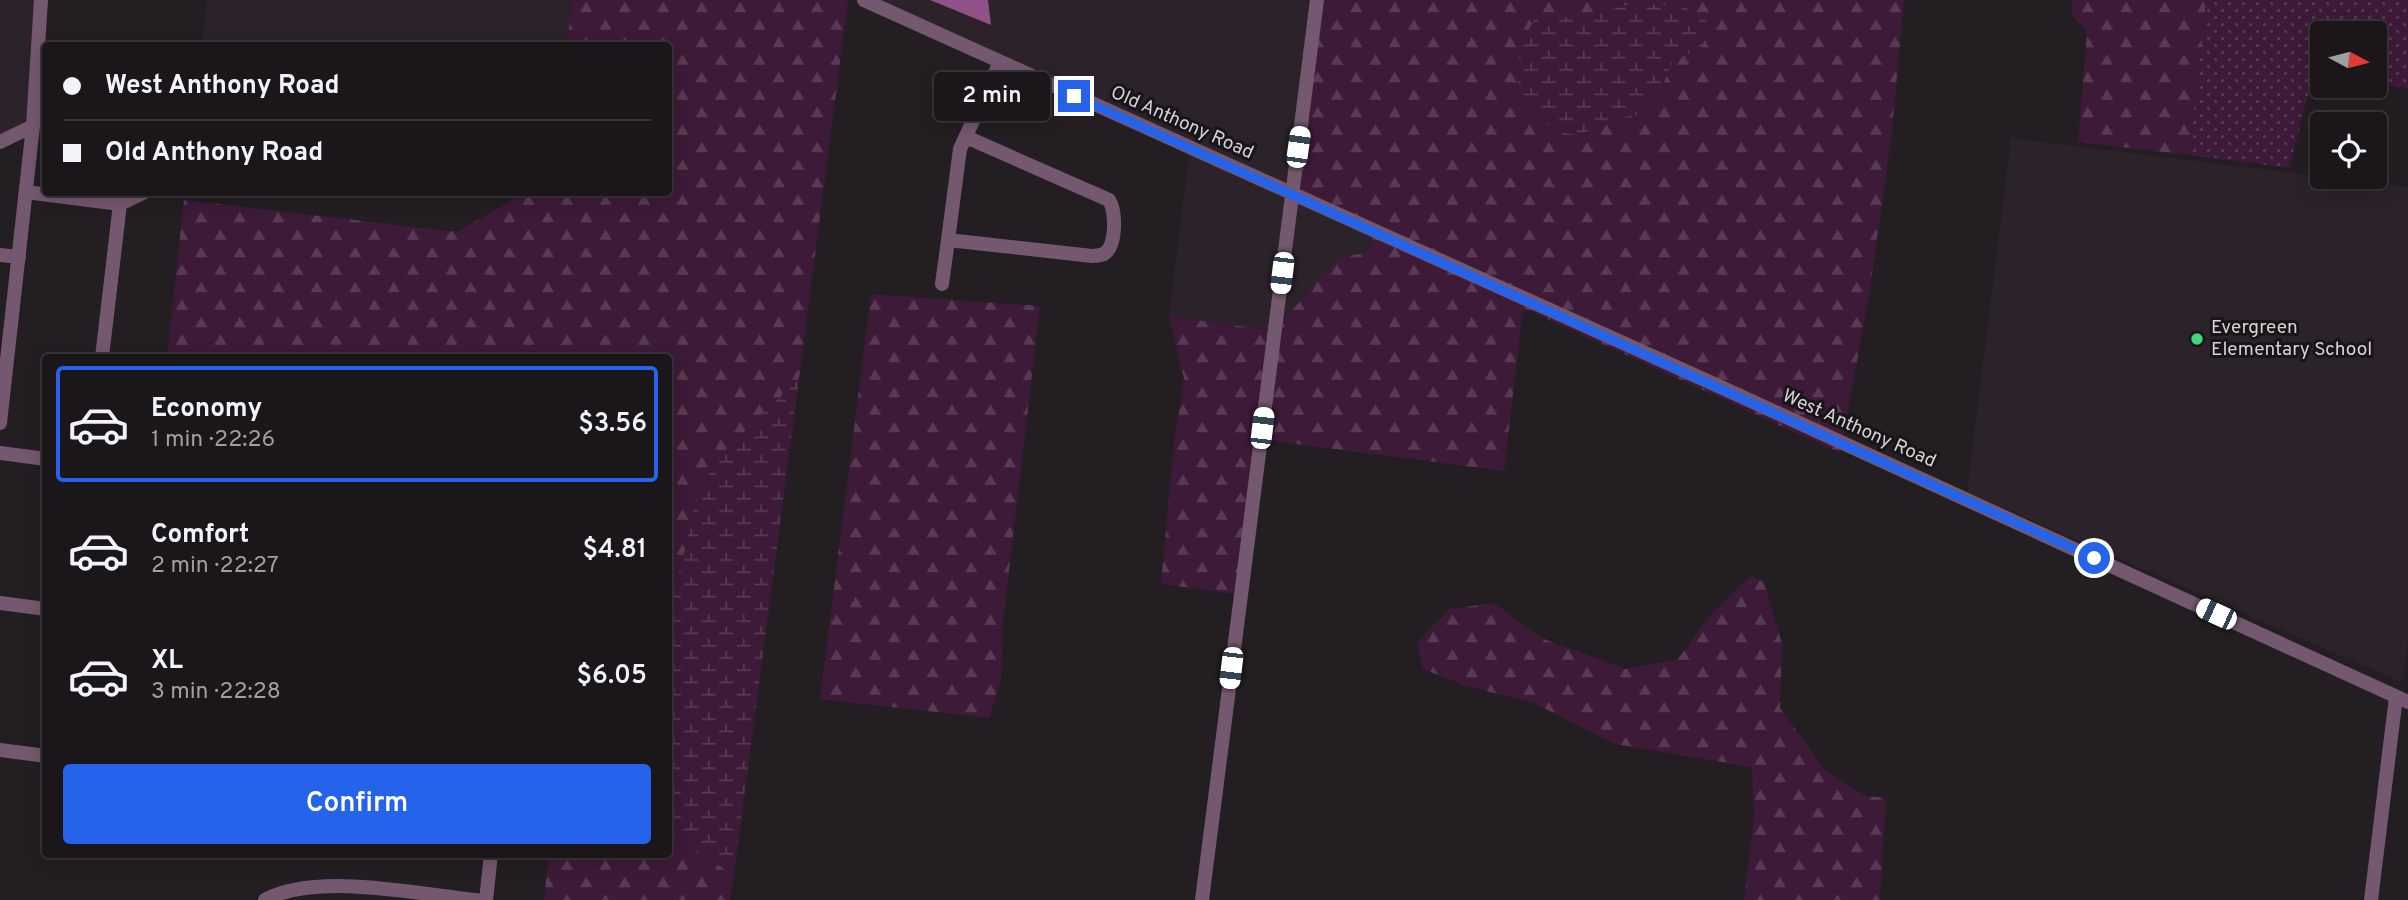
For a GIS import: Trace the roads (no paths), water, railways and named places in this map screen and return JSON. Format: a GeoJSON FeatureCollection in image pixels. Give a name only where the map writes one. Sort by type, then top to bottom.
{"type":"FeatureCollection","features":[{"type":"Feature","properties":{"kind":"street"},"geometry":{"type":"LineString","coordinates":[[0,423],[2,385],[33,127],[41,0]]}},
{"type":"Feature","properties":{"kind":"street","name":"Old Anthony Road"},"geometry":{"type":"LineString","coordinates":[[864,0],[1292,194]]}},
{"type":"Feature","properties":{"kind":"street"},"geometry":{"type":"LineString","coordinates":[[1202,900],[1317,0]]}},
{"type":"Feature","properties":{"kind":"street"},"geometry":{"type":"LineString","coordinates":[[942,284],[957,163],[1000,62]]}},
{"type":"Feature","properties":{"kind":"street"},"geometry":{"type":"LineString","coordinates":[[0,142],[33,127]]}},
{"type":"Feature","properties":{"kind":"street"},"geometry":{"type":"LineString","coordinates":[[948,240],[1092,256],[1103,255],[1111,242],[1115,216],[1114,207],[1109,200],[966,137]]}},
{"type":"Feature","properties":{"kind":"street"},"geometry":{"type":"LineString","coordinates":[[26,192],[42,193]]}},
{"type":"Feature","properties":{"kind":"street","name":"West Anthony Road"},"geometry":{"type":"LineString","coordinates":[[1292,194],[1725,389],[2402,700]]}},
{"type":"Feature","properties":{"kind":"street"},"geometry":{"type":"LineString","coordinates":[[70,196],[113,200],[102,354]]}},
{"type":"Feature","properties":{"kind":"street"},"geometry":{"type":"LineString","coordinates":[[0,255],[19,257]]}},
{"type":"Feature","properties":{"kind":"street"},"geometry":{"type":"LineString","coordinates":[[0,453],[42,458]]}},
{"type":"Feature","properties":{"kind":"street"},"geometry":{"type":"LineString","coordinates":[[0,603],[42,608]]}},
{"type":"Feature","properties":{"kind":"street"},"geometry":{"type":"LineString","coordinates":[[2371,900],[2402,700]]}},
{"type":"Feature","properties":{"kind":"street"},"geometry":{"type":"LineString","coordinates":[[0,750],[42,755]]}},
{"type":"Feature","properties":{"kind":"street"},"geometry":{"type":"LineString","coordinates":[[486,900],[491,858]]}},
{"type":"Feature","properties":{"kind":"street"},"geometry":{"type":"LineString","coordinates":[[265,900],[296,888],[341,885],[476,900]]}},
{"type":"Feature","properties":{"kind":"place","name":"Evergreen Elementary School"},"geometry":{"type":"Point","coordinates":[2197,339]}}]}
